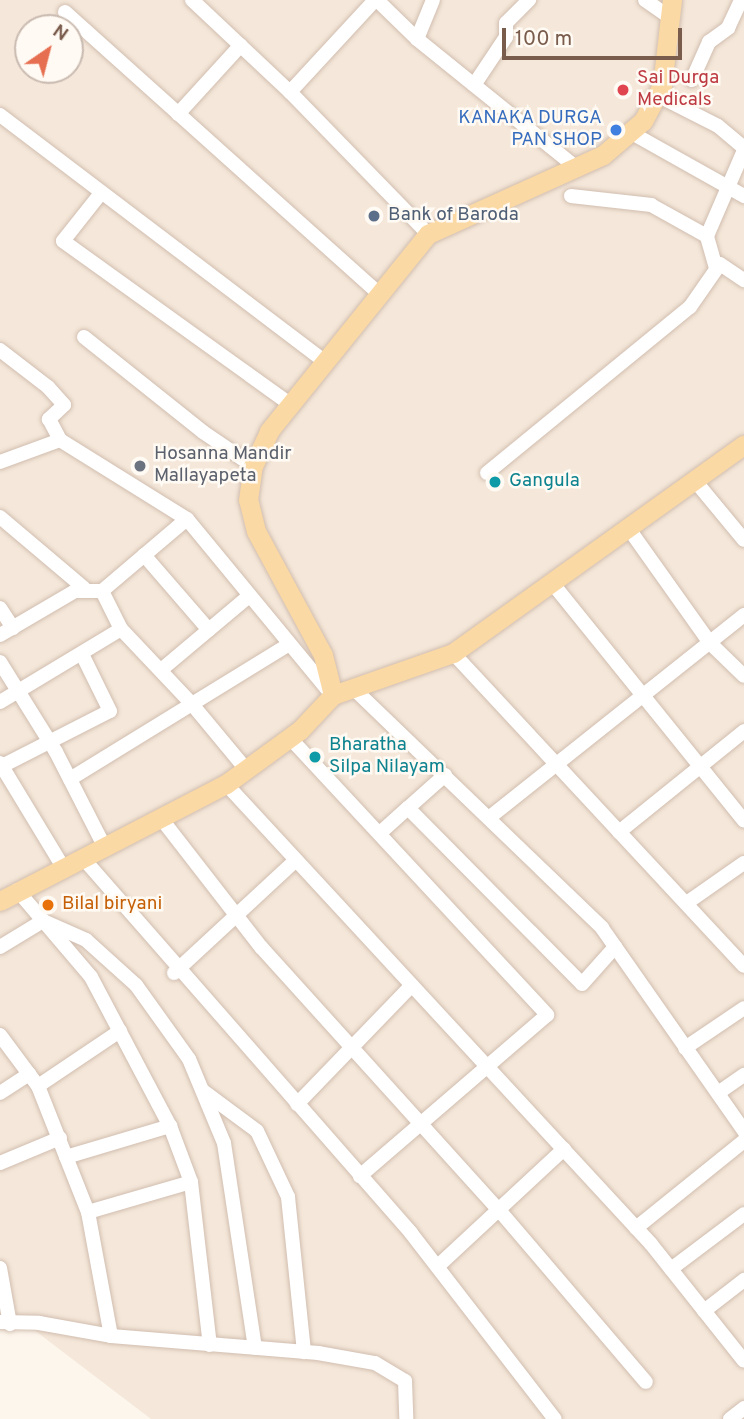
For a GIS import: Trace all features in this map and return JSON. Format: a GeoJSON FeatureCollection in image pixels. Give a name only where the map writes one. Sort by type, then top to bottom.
{"type":"FeatureCollection","features":[{"type":"Feature","properties":{"kind":"main road"},"geometry":{"type":"LineString","coordinates":[[332,695],[323,655],[256,531],[248,500],[253,466],[269,431],[327,363],[428,234],[577,168],[643,121],[662,86],[670,8]]}},
{"type":"Feature","properties":{"kind":"main road"},"geometry":{"type":"LineString","coordinates":[[0,901],[226,783],[290,738],[332,695],[453,653],[696,482],[744,445]]}},
{"type":"Feature","properties":{"kind":"street"},"geometry":{"type":"LineString","coordinates":[[290,92],[376,0],[417,39],[577,168]]}},
{"type":"Feature","properties":{"kind":"street"},"geometry":{"type":"LineString","coordinates":[[417,39],[433,0]]}},
{"type":"Feature","properties":{"kind":"street"},"geometry":{"type":"LineString","coordinates":[[474,85],[506,37],[506,23],[529,0]]}},
{"type":"Feature","properties":{"kind":"street"},"geometry":{"type":"LineString","coordinates":[[645,0],[670,8]]}},
{"type":"Feature","properties":{"kind":"street"},"geometry":{"type":"LineString","coordinates":[[692,80],[709,42],[728,29],[741,0]]}},
{"type":"Feature","properties":{"kind":"street"},"geometry":{"type":"LineString","coordinates":[[194,1],[290,92],[428,234]]}},
{"type":"Feature","properties":{"kind":"street"},"geometry":{"type":"LineString","coordinates":[[65,12],[381,296]]}},
{"type":"Feature","properties":{"kind":"street"},"geometry":{"type":"LineString","coordinates":[[178,114],[241,45]]}},
{"type":"Feature","properties":{"kind":"street"},"geometry":{"type":"LineString","coordinates":[[657,95],[718,126],[744,149],[707,236],[716,268]]}},
{"type":"Feature","properties":{"kind":"street"},"geometry":{"type":"LineString","coordinates":[[0,115],[327,363]]}},
{"type":"Feature","properties":{"kind":"street"},"geometry":{"type":"LineString","coordinates":[[630,132],[744,196]]}},
{"type":"Feature","properties":{"kind":"street"},"geometry":{"type":"LineString","coordinates":[[101,193],[63,241],[291,405]]}},
{"type":"Feature","properties":{"kind":"street"},"geometry":{"type":"LineString","coordinates":[[571,196],[651,205],[707,236]]}},
{"type":"Feature","properties":{"kind":"street"},"geometry":{"type":"LineString","coordinates":[[487,473],[690,307],[720,264],[744,280]]}},
{"type":"Feature","properties":{"kind":"street"},"geometry":{"type":"LineString","coordinates":[[84,337],[202,432],[253,466]]}},
{"type":"Feature","properties":{"kind":"street"},"geometry":{"type":"LineString","coordinates":[[0,350],[48,387],[64,405],[49,419],[60,440],[187,519],[248,597],[332,695]]}},
{"type":"Feature","properties":{"kind":"street"},"geometry":{"type":"LineString","coordinates":[[0,462],[60,440]]}},
{"type":"Feature","properties":{"kind":"street"},"geometry":{"type":"LineString","coordinates":[[696,482],[744,540]]}},
{"type":"Feature","properties":{"kind":"street"},"geometry":{"type":"LineString","coordinates":[[0,517],[84,588],[102,591]]}},
{"type":"Feature","properties":{"kind":"street"},"geometry":{"type":"LineString","coordinates":[[102,591],[187,519]]}},
{"type":"Feature","properties":{"kind":"street"},"geometry":{"type":"LineString","coordinates":[[629,529],[710,643],[744,676]]}},
{"type":"Feature","properties":{"kind":"street"},"geometry":{"type":"LineString","coordinates":[[144,555],[209,630]]}},
{"type":"Feature","properties":{"kind":"street"},"geometry":{"type":"LineString","coordinates":[[553,584],[646,695],[744,821]]}},
{"type":"Feature","properties":{"kind":"street"},"geometry":{"type":"LineString","coordinates":[[0,608],[6,631],[84,588]]}},
{"type":"Feature","properties":{"kind":"street"},"geometry":{"type":"LineString","coordinates":[[102,591],[121,629],[191,703],[244,768]]}},
{"type":"Feature","properties":{"kind":"street"},"geometry":{"type":"LineString","coordinates":[[161,670],[248,597]]}},
{"type":"Feature","properties":{"kind":"street"},"geometry":{"type":"LineString","coordinates":[[490,817],[744,615]]}},
{"type":"Feature","properties":{"kind":"street"},"geometry":{"type":"LineString","coordinates":[[0,702],[121,629]]}},
{"type":"Feature","properties":{"kind":"street"},"geometry":{"type":"LineString","coordinates":[[71,779],[288,645]]}},
{"type":"Feature","properties":{"kind":"street"},"geometry":{"type":"LineString","coordinates":[[453,653],[619,832],[688,902],[744,966]]}},
{"type":"Feature","properties":{"kind":"street"},"geometry":{"type":"LineString","coordinates":[[63,867],[1,764],[50,743],[110,712],[82,654]]}},
{"type":"Feature","properties":{"kind":"street"},"geometry":{"type":"LineString","coordinates":[[0,662],[71,779],[104,846]]}},
{"type":"Feature","properties":{"kind":"street"},"geometry":{"type":"LineString","coordinates":[[353,688],[490,817],[602,928],[744,1131]]}},
{"type":"Feature","properties":{"kind":"street"},"geometry":{"type":"LineString","coordinates":[[619,832],[744,731]]}},
{"type":"Feature","properties":{"kind":"street"},"geometry":{"type":"LineString","coordinates":[[290,738],[547,1015],[489,1068],[360,1176]]}},
{"type":"Feature","properties":{"kind":"street"},"geometry":{"type":"LineString","coordinates":[[380,833],[445,775]]}},
{"type":"Feature","properties":{"kind":"street"},"geometry":{"type":"LineString","coordinates":[[226,783],[636,1228],[742,1355]]}},
{"type":"Feature","properties":{"kind":"street"},"geometry":{"type":"LineString","coordinates":[[408,808],[582,984],[615,947]]}},
{"type":"Feature","properties":{"kind":"street"},"geometry":{"type":"LineString","coordinates":[[160,817],[236,915],[499,1210],[646,1382]]}},
{"type":"Feature","properties":{"kind":"street"},"geometry":{"type":"LineString","coordinates":[[82,857],[176,971],[297,1104],[438,1266],[555,1419]]}},
{"type":"Feature","properties":{"kind":"street"},"geometry":{"type":"LineString","coordinates":[[176,971],[296,859]]}},
{"type":"Feature","properties":{"kind":"street"},"geometry":{"type":"LineString","coordinates":[[688,902],[744,863]]}},
{"type":"Feature","properties":{"kind":"street"},"geometry":{"type":"LineString","coordinates":[[17,890],[91,977],[170,1126],[191,1182],[210,1345]]}},
{"type":"Feature","properties":{"kind":"street"},"geometry":{"type":"LineString","coordinates":[[0,947],[43,921]]}},
{"type":"Feature","properties":{"kind":"street"},"geometry":{"type":"LineString","coordinates":[[43,921],[86,940],[136,985],[189,1059],[224,1143],[254,1348]]}},
{"type":"Feature","properties":{"kind":"street"},"geometry":{"type":"LineString","coordinates":[[297,1104],[412,985]]}},
{"type":"Feature","properties":{"kind":"street"},"geometry":{"type":"LineString","coordinates":[[685,1048],[744,1007]]}},
{"type":"Feature","properties":{"kind":"street"},"geometry":{"type":"LineString","coordinates":[[0,1093],[34,1080],[120,1031]]}},
{"type":"Feature","properties":{"kind":"street"},"geometry":{"type":"LineString","coordinates":[[0,1035],[34,1080],[60,1138],[88,1212],[111,1336]]}},
{"type":"Feature","properties":{"kind":"street"},"geometry":{"type":"LineString","coordinates":[[719,1093],[744,1075]]}},
{"type":"Feature","properties":{"kind":"street"},"geometry":{"type":"LineString","coordinates":[[202,1090],[257,1131],[288,1197],[304,1352]]}},
{"type":"Feature","properties":{"kind":"street"},"geometry":{"type":"LineString","coordinates":[[66,1157],[170,1126]]}},
{"type":"Feature","properties":{"kind":"street"},"geometry":{"type":"LineString","coordinates":[[0,1163],[60,1138]]}},
{"type":"Feature","properties":{"kind":"street"},"geometry":{"type":"LineString","coordinates":[[636,1228],[744,1141]]}},
{"type":"Feature","properties":{"kind":"street"},"geometry":{"type":"LineString","coordinates":[[438,1266],[564,1149]]}},
{"type":"Feature","properties":{"kind":"street"},"geometry":{"type":"LineString","coordinates":[[88,1212],[191,1182]]}},
{"type":"Feature","properties":{"kind":"street"},"geometry":{"type":"LineString","coordinates":[[671,1269],[744,1214]]}},
{"type":"Feature","properties":{"kind":"street"},"geometry":{"type":"LineString","coordinates":[[0,1268],[5,1323],[39,1323],[111,1336],[304,1352],[375,1363],[405,1381],[406,1419]]}},
{"type":"Feature","properties":{"kind":"street"},"geometry":{"type":"LineString","coordinates":[[704,1311],[744,1280]]}},
{"type":"Feature","properties":{"kind":"street"},"geometry":{"type":"LineString","coordinates":[[730,1419],[744,1408]]}},
{"type":"Feature","properties":{"kind":"shaded area"},"geometry":{"type":"Polygon","coordinates":[[[0,0],[744,0],[744,1419],[151,1419],[0,1304],[0,0]]]}},
{"type":"Feature","properties":{"kind":"place","name":"Sai Durga Medicals"},"geometry":{"type":"Point","coordinates":[623,90]}},
{"type":"Feature","properties":{"kind":"place","name":"KANAKA DURGA PAN SHOP"},"geometry":{"type":"Point","coordinates":[616,130]}},
{"type":"Feature","properties":{"kind":"place","name":"Bank of Baroda"},"geometry":{"type":"Point","coordinates":[374,216]}},
{"type":"Feature","properties":{"kind":"place","name":"Hosanna Mandir Mallayapeta"},"geometry":{"type":"Point","coordinates":[140,466]}},
{"type":"Feature","properties":{"kind":"place","name":"Gangula"},"geometry":{"type":"Point","coordinates":[495,482]}},
{"type":"Feature","properties":{"kind":"place","name":"Bharatha Silpa Nilayam"},"geometry":{"type":"Point","coordinates":[315,757]}},
{"type":"Feature","properties":{"kind":"place","name":"Bilal biryani"},"geometry":{"type":"Point","coordinates":[48,905]}}]}
